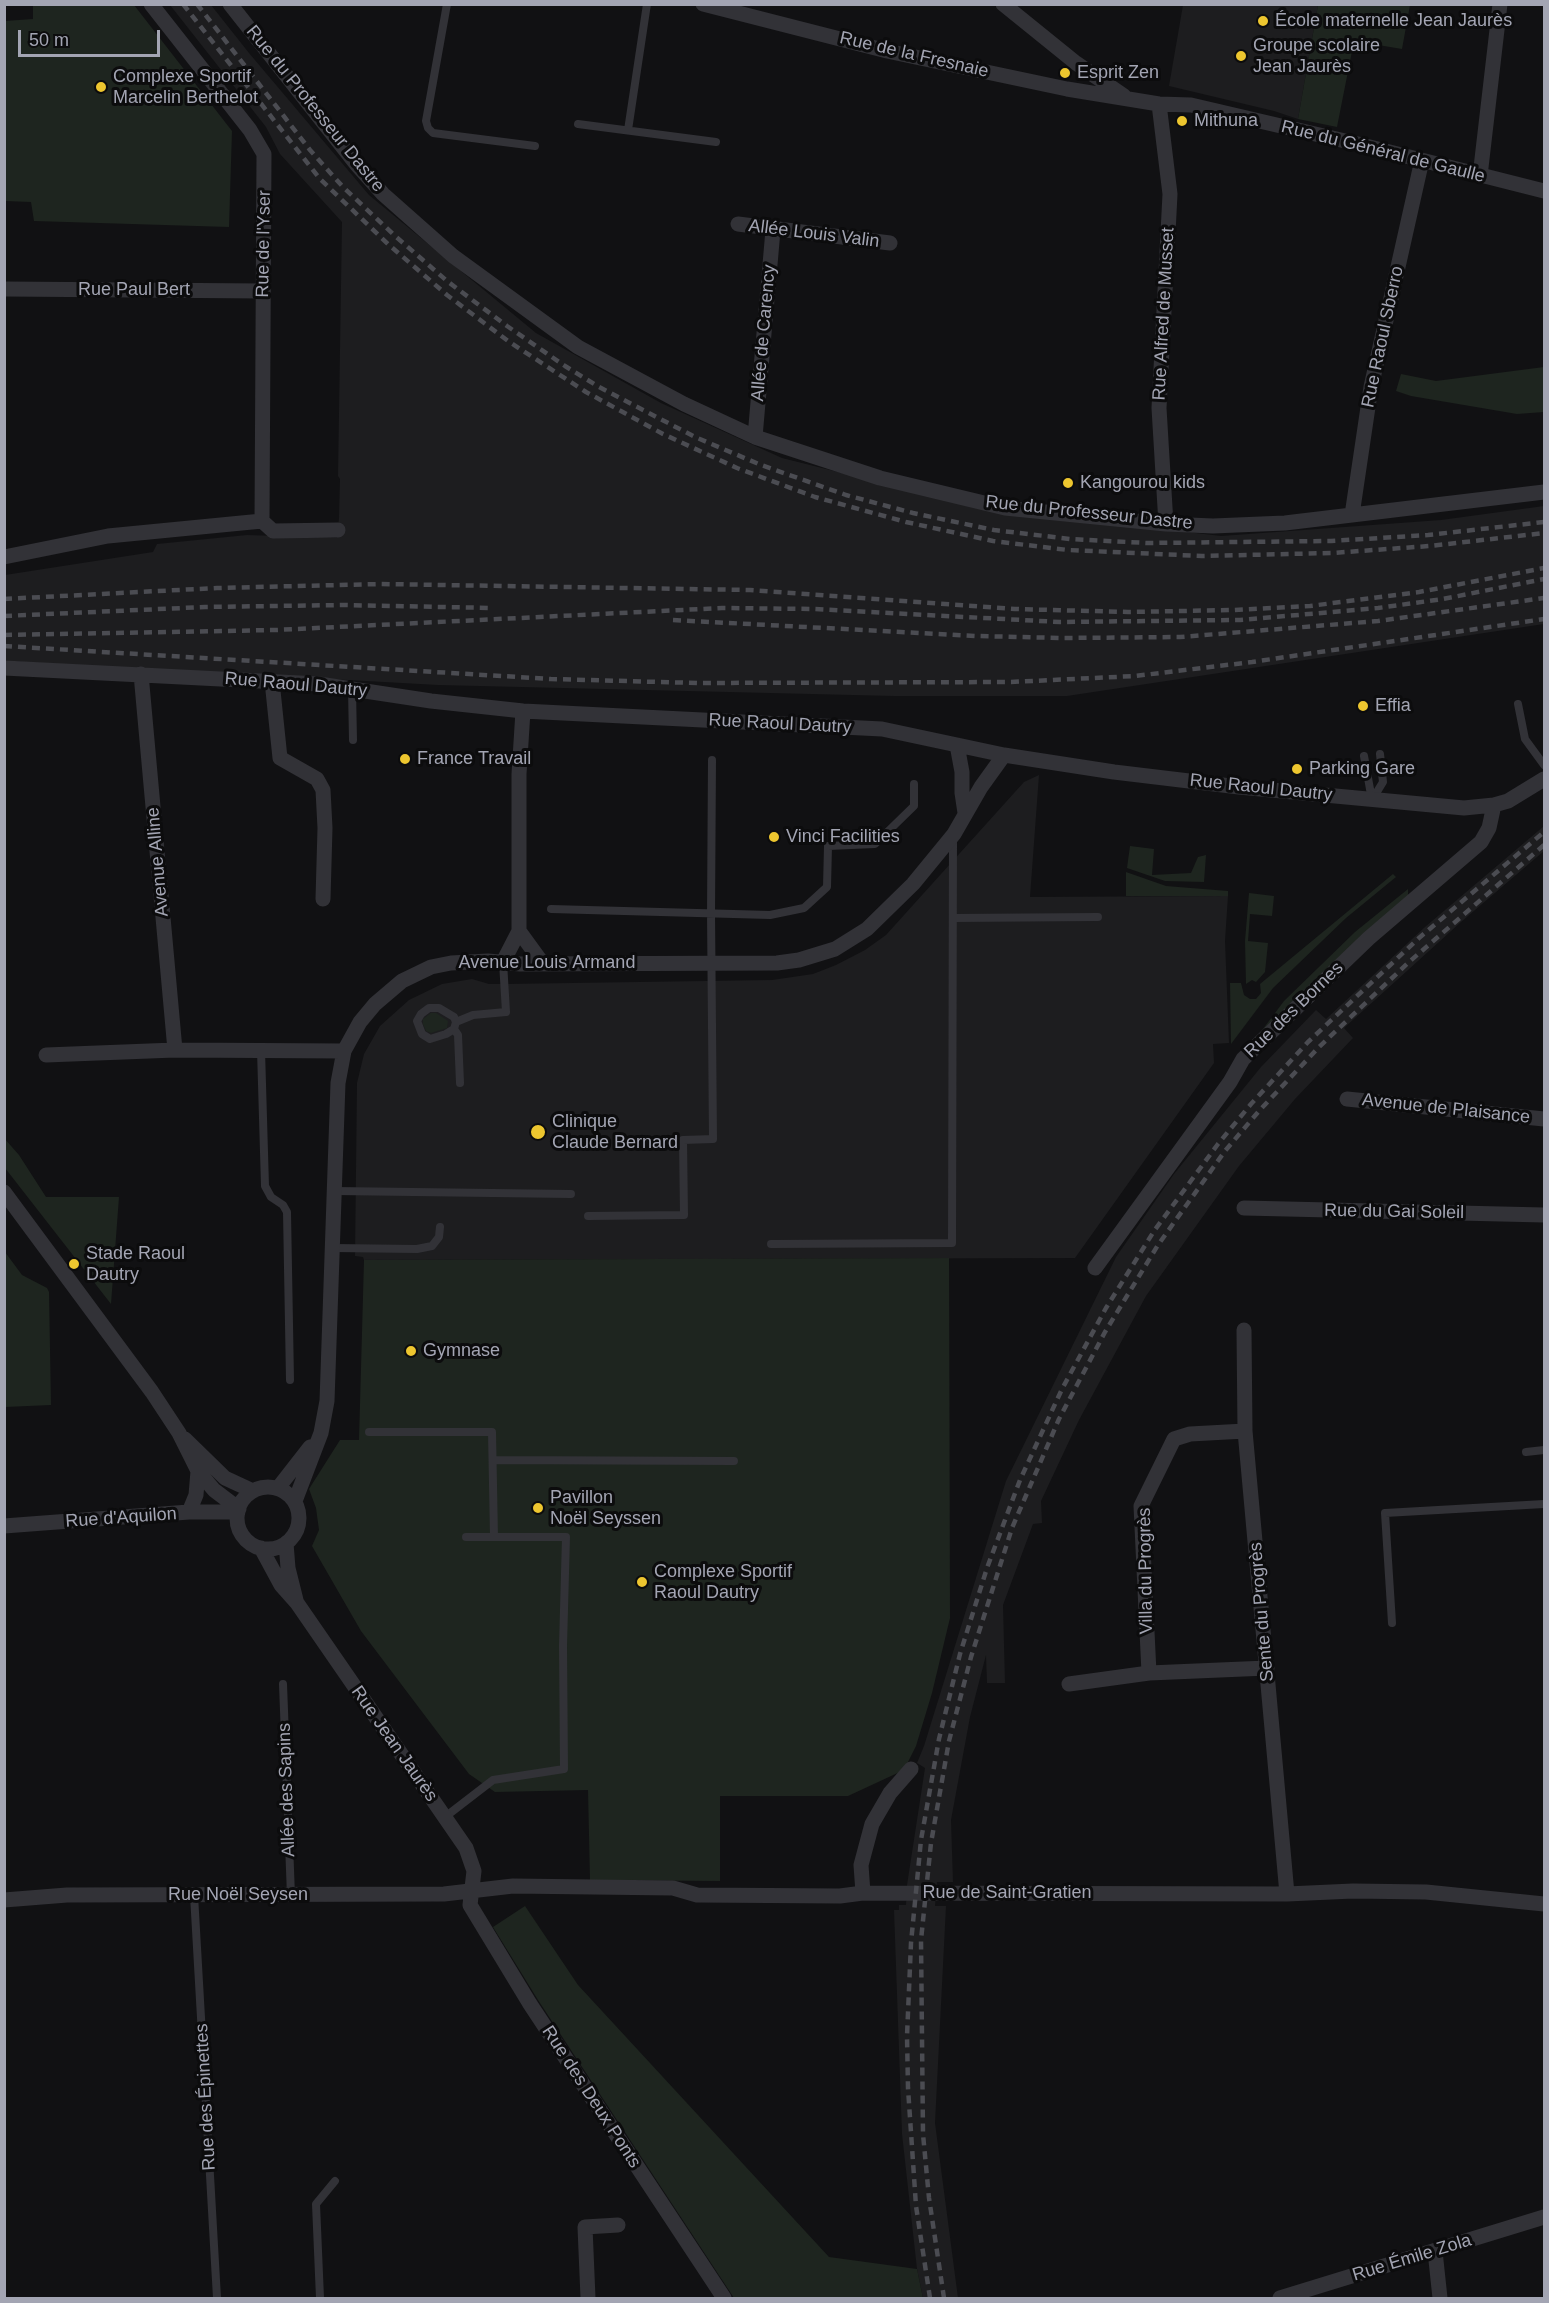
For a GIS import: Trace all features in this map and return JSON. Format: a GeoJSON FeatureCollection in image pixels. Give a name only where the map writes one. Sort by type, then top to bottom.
{"type":"FeatureCollection","features":[{"type":"Feature","properties":{"kind":"street","name":"Rue de l'Yser"},"geometry":{"type":"LineString","coordinates":[[151,4],[250,130],[264,154],[262,521]]}},
{"type":"Feature","properties":{"kind":"street","name":"Rue du Professeur Dastre"},"geometry":{"type":"LineString","coordinates":[[230,4],[383,194],[453,256],[578,347],[684,404],[755,437],[880,478],[1005,508],[1166,524],[1213,526],[1285,523],[1545,492]]}},
{"type":"Feature","properties":{"kind":"street","name":"Rue de la Fresnaie"},"geometry":{"type":"LineString","coordinates":[[704,4],[887,51],[1067,89],[1127,98]]}},
{"type":"Feature","properties":{"kind":"street","name":"Rue du Général de Gaulle"},"geometry":{"type":"LineString","coordinates":[[1003,4],[1076,63],[1127,98],[1159,104],[1191,105],[1545,191]]}},
{"type":"Feature","properties":{"kind":"street"},"geometry":{"type":"LineString","coordinates":[[1479,176],[1500,4]]}},
{"type":"Feature","properties":{"kind":"street","name":"Rue Alfred de Musset"},"geometry":{"type":"LineString","coordinates":[[1159,104],[1170,194],[1159,408],[1166,524]]}},
{"type":"Feature","properties":{"kind":"street","name":"Rue Raoul Sberro"},"geometry":{"type":"LineString","coordinates":[[1352,515],[1371,387],[1422,160]]}},
{"type":"Feature","properties":{"kind":"street","name":"Allée Louis Valin"},"geometry":{"type":"LineString","coordinates":[[738,224],[890,243]]}},
{"type":"Feature","properties":{"kind":"street","name":"Allée de Carency"},"geometry":{"type":"LineString","coordinates":[[755,437],[773,230]]}},
{"type":"Feature","properties":{"kind":"street","name":"Rue Paul Bert"},"geometry":{"type":"LineString","coordinates":[[4,289],[263,291]]}},
{"type":"Feature","properties":{"kind":"street"},"geometry":{"type":"LineString","coordinates":[[4,557],[108,536],[262,521],[273,531],[338,531]]}},
{"type":"Feature","properties":{"kind":"street","name":"Rue Raoul Dautry"},"geometry":{"type":"LineString","coordinates":[[4,668],[352,687],[431,701],[523,711],[882,729],[1004,755],[1114,772],[1464,808],[1508,801],[1545,779]]}},
{"type":"Feature","properties":{"kind":"street","name":"Avenue Alline"},"geometry":{"type":"LineString","coordinates":[[141,674],[175,1050]]}},
{"type":"Feature","properties":{"kind":"street"},"geometry":{"type":"LineString","coordinates":[[272,681],[280,758],[317,779],[323,790],[325,828],[323,899]]}},
{"type":"Feature","properties":{"kind":"street"},"geometry":{"type":"LineString","coordinates":[[503,962],[519,931],[519,774],[523,711]]}},
{"type":"Feature","properties":{"kind":"street"},"geometry":{"type":"LineString","coordinates":[[957,745],[962,772],[965,813]]}},
{"type":"Feature","properties":{"kind":"street","name":"Avenue Louis Armand"},"geometry":{"type":"LineString","coordinates":[[294,1501],[321,1433],[327,1401],[338,1083],[344,1051],[360,1022],[387,991],[431,967],[451,963],[777,963],[798,960],[835,949],[867,929],[913,884],[954,834],[965,813],[1004,755]]}},
{"type":"Feature","properties":{"kind":"street","name":"Rue des Bornes"},"geometry":{"type":"LineString","coordinates":[[1095,1268],[1230,1082],[1243,1059],[1370,938],[1481,842],[1489,828],[1494,805]]}},
{"type":"Feature","properties":{"kind":"street"},"geometry":{"type":"LineString","coordinates":[[519,931],[543,964]]}},
{"type":"Feature","properties":{"kind":"street"},"geometry":{"type":"LineString","coordinates":[[46,1055],[175,1050],[344,1051]]}},
{"type":"Feature","properties":{"kind":"street","name":"Avenue de Plaisance"},"geometry":{"type":"LineString","coordinates":[[1347,1099],[1545,1119]]}},
{"type":"Feature","properties":{"kind":"street"},"geometry":{"type":"LineString","coordinates":[[4,1192],[179,1433],[198,1471],[214,1490],[238,1510]]}},
{"type":"Feature","properties":{"kind":"street","name":"Rue du Gai Soleil"},"geometry":{"type":"LineString","coordinates":[[1244,1208],[1545,1215]]}},
{"type":"Feature","properties":{"kind":"street","name":"Sente du Progrès"},"geometry":{"type":"LineString","coordinates":[[1245,1330],[1245,1431],[1287,1894]]}},
{"type":"Feature","properties":{"kind":"street","name":"Villa du Progrès"},"geometry":{"type":"LineString","coordinates":[[1149,1673],[1141,1506],[1174,1439],[1190,1434],[1245,1431]]}},
{"type":"Feature","properties":{"kind":"street"},"geometry":{"type":"LineString","coordinates":[[179,1433],[225,1478],[253,1491]]}},
{"type":"Feature","properties":{"kind":"street","name":"Avenue Louis Armand"},"geometry":{"type":"LineString","coordinates":[[278,1488],[321,1433]]}},
{"type":"Feature","properties":{"kind":"street"},"geometry":{"type":"LineString","coordinates":[[189,1512],[196,1495],[198,1471]]}},
{"type":"Feature","properties":{"kind":"street"},"geometry":{"type":"LineString","coordinates":[[269,1487],[278,1488],[294,1501],[298,1510],[298,1528],[286,1543],[277,1548],[261,1548],[242,1535],[239,1528],[238,1510],[253,1491],[269,1487]]}},
{"type":"Feature","properties":{"kind":"street","name":"Rue d'Aquilon"},"geometry":{"type":"LineString","coordinates":[[4,1526],[238,1510]]}},
{"type":"Feature","properties":{"kind":"street","name":"Rue Jean Jaurès"},"geometry":{"type":"LineString","coordinates":[[286,1543],[288,1568],[297,1603]]}},
{"type":"Feature","properties":{"kind":"street","name":"Rue Jean Jaurès"},"geometry":{"type":"LineString","coordinates":[[261,1548],[281,1585],[297,1603],[466,1848],[474,1871],[471,1891]]}},
{"type":"Feature","properties":{"kind":"street"},"geometry":{"type":"LineString","coordinates":[[1069,1684],[1149,1673],[1267,1668]]}},
{"type":"Feature","properties":{"kind":"street"},"geometry":{"type":"LineString","coordinates":[[863,1893],[861,1865],[872,1824],[890,1793],[911,1770]]}},
{"type":"Feature","properties":{"kind":"street","name":"Rue de Saint-Gratien"},"geometry":{"type":"LineString","coordinates":[[471,1891],[513,1886],[673,1888],[697,1895],[840,1896],[863,1893],[1287,1894],[1353,1891],[1426,1892],[1545,1904]]}},
{"type":"Feature","properties":{"kind":"street","name":"Rue Noël Seysen"},"geometry":{"type":"LineString","coordinates":[[4,1900],[67,1895],[291,1896],[444,1894],[471,1891]]}},
{"type":"Feature","properties":{"kind":"street","name":"Rue des Deux Ponts"},"geometry":{"type":"LineString","coordinates":[[471,1891],[470,1905],[530,2004],[724,2298]]}},
{"type":"Feature","properties":{"kind":"street","name":"Rue Émile Zola"},"geometry":{"type":"LineString","coordinates":[[1280,2298],[1545,2217]]}},
{"type":"Feature","properties":{"kind":"street"},"geometry":{"type":"LineString","coordinates":[[588,2298],[585,2227],[618,2225]]}},
{"type":"Feature","properties":{"kind":"street"},"geometry":{"type":"LineString","coordinates":[[1435,2251],[1440,2298]]}},
{"type":"Feature","properties":{"kind":"lane"},"geometry":{"type":"LineString","coordinates":[[447,4],[426,121],[428,128],[433,133],[534,146]]}},
{"type":"Feature","properties":{"kind":"lane"},"geometry":{"type":"LineString","coordinates":[[628,130],[647,4]]}},
{"type":"Feature","properties":{"kind":"lane"},"geometry":{"type":"LineString","coordinates":[[578,124],[716,142]]}},
{"type":"Feature","properties":{"kind":"lane"},"geometry":{"type":"LineString","coordinates":[[352,687],[353,740]]}},
{"type":"Feature","properties":{"kind":"lane"},"geometry":{"type":"LineString","coordinates":[[1518,704],[1525,739],[1545,765]]}},
{"type":"Feature","properties":{"kind":"lane"},"geometry":{"type":"LineString","coordinates":[[1372,800],[1383,782],[1380,754]]}},
{"type":"Feature","properties":{"kind":"lane"},"geometry":{"type":"LineString","coordinates":[[1364,756],[1372,800]]}},
{"type":"Feature","properties":{"kind":"lane"},"geometry":{"type":"LineString","coordinates":[[588,1216],[684,1215],[683,1140],[713,1139],[712,760]]}},
{"type":"Feature","properties":{"kind":"lane"},"geometry":{"type":"LineString","coordinates":[[551,909],[770,915],[804,908],[827,886],[828,846],[875,844],[914,806],[914,784]]}},
{"type":"Feature","properties":{"kind":"lane"},"geometry":{"type":"LineString","coordinates":[[771,1244],[952,1243],[954,834]]}},
{"type":"Feature","properties":{"kind":"lane"},"geometry":{"type":"LineString","coordinates":[[953,918],[1098,917]]}},
{"type":"Feature","properties":{"kind":"lane"},"geometry":{"type":"LineString","coordinates":[[460,1083],[458,1035],[455,1025],[454,1017],[439,1008],[429,1008],[421,1014],[417,1021],[422,1034],[430,1039],[438,1038],[455,1025],[473,1016],[506,1012],[503,962]]}},
{"type":"Feature","properties":{"kind":"lane"},"geometry":{"type":"LineString","coordinates":[[261,1050],[265,1186],[271,1197],[283,1205],[287,1212],[290,1380]]}},
{"type":"Feature","properties":{"kind":"lane"},"geometry":{"type":"LineString","coordinates":[[335,1191],[571,1194]]}},
{"type":"Feature","properties":{"kind":"lane"},"geometry":{"type":"LineString","coordinates":[[333,1248],[417,1249],[432,1246],[439,1237],[440,1227]]}},
{"type":"Feature","properties":{"kind":"lane"},"geometry":{"type":"LineString","coordinates":[[369,1432],[492,1432],[494,1537]]}},
{"type":"Feature","properties":{"kind":"lane"},"geometry":{"type":"LineString","coordinates":[[1526,1452],[1545,1450]]}},
{"type":"Feature","properties":{"kind":"lane"},"geometry":{"type":"LineString","coordinates":[[493,1460],[734,1461]]}},
{"type":"Feature","properties":{"kind":"lane"},"geometry":{"type":"LineString","coordinates":[[1392,1623],[1384,1513],[1545,1504]]}},
{"type":"Feature","properties":{"kind":"lane"},"geometry":{"type":"LineString","coordinates":[[445,1817],[493,1780],[564,1769],[563,1646],[566,1537],[466,1537]]}},
{"type":"Feature","properties":{"kind":"lane","name":"Allée des Sapins"},"geometry":{"type":"LineString","coordinates":[[284,1684],[291,1896]]}},
{"type":"Feature","properties":{"kind":"lane","name":"Rue des Épinettes"},"geometry":{"type":"LineString","coordinates":[[194,1895],[217,2298]]}},
{"type":"Feature","properties":{"kind":"lane"},"geometry":{"type":"LineString","coordinates":[[320,2298],[316,2204],[335,2181]]}},
{"type":"Feature","properties":{"kind":"shaded area","name":"Complexe Sportif Marcelin Berthelot"},"geometry":{"type":"Polygon","coordinates":[[[33,5],[134,5],[232,131],[229,227],[34,221],[31,202],[5,201],[5,21],[33,19],[33,5]]]}},
{"type":"Feature","properties":{"kind":"shaded area"},"geometry":{"type":"Polygon","coordinates":[[[170,5],[211,5],[369,195],[536,333],[661,403],[782,458],[982,508],[1221,536],[1441,520],[1544,506],[1544,624],[1067,696],[894,696],[438,685],[5,661],[5,575],[153,552],[157,544],[247,535],[337,538],[340,479],[338,476],[342,222],[280,154],[266,127],[170,5]]]}},
{"type":"Feature","properties":{"kind":"shaded area","name":"Groupe scolaire Jean Jaurès"},"geometry":{"type":"Polygon","coordinates":[[[1183,5],[1318,5],[1298,119],[1274,111],[1169,86],[1183,5]]]}},
{"type":"Feature","properties":{"kind":"shaded area"},"geometry":{"type":"Polygon","coordinates":[[[1318,5],[1410,5],[1402,49],[1354,41],[1337,127],[1298,119],[1318,5]]]}},
{"type":"Feature","properties":{"kind":"shaded area"},"geometry":{"type":"Polygon","coordinates":[[[1544,367],[1544,412],[1517,414],[1411,396],[1396,391],[1401,374],[1436,381],[1544,367]]]}},
{"type":"Feature","properties":{"kind":"shaded area"},"geometry":{"type":"Polygon","coordinates":[[[1039,775],[1030,897],[1228,896],[1225,941],[1229,1043],[1213,1044],[1214,1063],[1075,1258],[364,1260],[363,1257],[355,1256],[357,1083],[364,1054],[380,1026],[409,1000],[442,984],[472,979],[489,984],[505,984],[772,980],[813,974],[865,950],[886,935],[1024,782],[1039,775]]]}},
{"type":"Feature","properties":{"kind":"shaded area"},"geometry":{"type":"Polygon","coordinates":[[[1544,826],[1544,851],[1461,922],[1344,1028],[1353,1038],[1295,1099],[1239,1166],[1146,1296],[1079,1420],[1041,1501],[1042,1523],[1033,1524],[1003,1605],[1005,1683],[987,1683],[986,1655],[970,1717],[951,1820],[953,1882],[937,1882],[935,1906],[946,1906],[935,2123],[958,2298],[923,2298],[917,2269],[902,2134],[894,1910],[899,1910],[899,1905],[906,1905],[925,1768],[917,1763],[1006,1481],[1116,1257],[1174,1174],[1261,1067],[1316,1010],[1326,1019],[1425,927],[1544,826]]]}},
{"type":"Feature","properties":{"kind":"shaded area"},"geometry":{"type":"Polygon","coordinates":[[[1130,846],[1154,849],[1152,875],[1191,873],[1198,857],[1206,855],[1204,882],[1165,881],[1127,868],[1130,846]]]}},
{"type":"Feature","properties":{"kind":"shaded area"},"geometry":{"type":"Polygon","coordinates":[[[1126,872],[1166,886],[1228,891],[1228,896],[1126,896],[1126,872]]]}},
{"type":"Feature","properties":{"kind":"shaded area"},"geometry":{"type":"Polygon","coordinates":[[[1393,874],[1396,877],[1346,918],[1273,988],[1231,1044],[1230,983],[1241,983],[1244,995],[1250,999],[1256,999],[1261,993],[1260,984],[1393,874]]]}},
{"type":"Feature","properties":{"kind":"shaded area"},"geometry":{"type":"Polygon","coordinates":[[[1408,889],[1408,897],[1260,1033],[1284,1001],[1355,932],[1408,889]]]}},
{"type":"Feature","properties":{"kind":"shaded area"},"geometry":{"type":"Polygon","coordinates":[[[1249,893],[1274,896],[1272,916],[1250,914],[1248,941],[1268,943],[1265,972],[1256,982],[1252,980],[1246,984],[1245,941],[1249,893]]]}},
{"type":"Feature","properties":{"kind":"shaded area"},"geometry":{"type":"Polygon","coordinates":[[[431,1013],[436,1013],[448,1021],[447,1028],[431,1033],[426,1031],[423,1019],[431,1013]]]}},
{"type":"Feature","properties":{"kind":"shaded area"},"geometry":{"type":"Polygon","coordinates":[[[4,1138],[19,1155],[46,1197],[119,1197],[111,1304],[5,1168],[4,1138]]]}},
{"type":"Feature","properties":{"kind":"shaded area"},"geometry":{"type":"Polygon","coordinates":[[[5,1252],[22,1275],[47,1288],[49,1292],[51,1405],[5,1407],[5,1252]]]}},
{"type":"Feature","properties":{"kind":"shaded area","name":"Complexe Sportif Raoul Dautry"},"geometry":{"type":"Polygon","coordinates":[[[949,1258],[950,1618],[932,1693],[916,1746],[904,1770],[848,1796],[720,1796],[720,1881],[590,1880],[588,1790],[495,1792],[469,1774],[361,1631],[312,1546],[319,1530],[316,1508],[309,1489],[340,1440],[359,1440],[364,1260],[949,1258]]]}},
{"type":"Feature","properties":{"kind":"shaded area"},"geometry":{"type":"Polygon","coordinates":[[[525,1906],[578,1985],[829,2257],[917,2269],[923,2298],[734,2298],[538,2000],[493,1927],[525,1906]]]}},
{"type":"Feature","properties":{"kind":"railway"},"geometry":{"type":"LineString","coordinates":[[183,4],[320,179],[388,244],[447,295],[508,341],[586,392],[663,434],[737,468],[815,497],[906,522],[993,541],[1068,550],[1202,556],[1332,553],[1430,546],[1544,533]]}},
{"type":"Feature","properties":{"kind":"railway"},"geometry":{"type":"LineString","coordinates":[[197,4],[310,150],[343,187],[447,281],[507,326],[599,387],[695,437],[761,465],[846,495],[913,513],[994,530],[1070,539],[1147,543],[1331,541],[1428,535],[1544,522]]}},
{"type":"Feature","properties":{"kind":"railway"},"geometry":{"type":"LineString","coordinates":[[4,599],[217,588],[381,584],[750,590],[1015,609],[1128,612],[1233,610],[1310,606],[1419,592],[1544,568]]}},
{"type":"Feature","properties":{"kind":"railway"},"geometry":{"type":"LineString","coordinates":[[4,635],[276,630],[722,608],[814,609],[1060,622],[1240,620],[1378,608],[1443,599],[1544,579]]}},
{"type":"Feature","properties":{"kind":"railway"},"geometry":{"type":"LineString","coordinates":[[673,620],[976,636],[1180,637],[1378,621],[1544,598]]}},
{"type":"Feature","properties":{"kind":"railway"},"geometry":{"type":"LineString","coordinates":[[4,616],[205,607],[343,605],[493,608]]}},
{"type":"Feature","properties":{"kind":"railway"},"geometry":{"type":"LineString","coordinates":[[4,646],[551,679],[697,683],[1011,682],[1135,676],[1252,662],[1544,619]]}},
{"type":"Feature","properties":{"kind":"railway"},"geometry":{"type":"LineString","coordinates":[[930,2298],[916,2206],[908,2088],[907,2036],[911,1943],[921,1840],[939,1739],[960,1654],[987,1568],[1020,1480],[1062,1389],[1106,1308],[1154,1231],[1218,1144],[1308,1042],[1419,938],[1544,832]]}},
{"type":"Feature","properties":{"kind":"railway"},"geometry":{"type":"LineString","coordinates":[[944,2298],[929,2198],[923,2134],[921,1940],[931,1843],[949,1741],[971,1657],[1012,1528],[1059,1419],[1105,1332],[1158,1245],[1225,1151],[1319,1047],[1409,962],[1544,845]]}},
{"type":"Feature","properties":{"kind":"place","name":"École maternelle Jean Jaurès"},"geometry":{"type":"Point","coordinates":[1263,21]}},
{"type":"Feature","properties":{"kind":"place","name":"Groupe scolaire Jean Jaurès"},"geometry":{"type":"Point","coordinates":[1241,56]}},
{"type":"Feature","properties":{"kind":"place","name":"Esprit Zen"},"geometry":{"type":"Point","coordinates":[1065,73]}},
{"type":"Feature","properties":{"kind":"place","name":"Complexe Sportif Marcelin Berthelot"},"geometry":{"type":"Point","coordinates":[101,87]}},
{"type":"Feature","properties":{"kind":"place","name":"Mithuna"},"geometry":{"type":"Point","coordinates":[1182,121]}},
{"type":"Feature","properties":{"kind":"place","name":"Kangourou kids"},"geometry":{"type":"Point","coordinates":[1068,483]}},
{"type":"Feature","properties":{"kind":"place","name":"Effia"},"geometry":{"type":"Point","coordinates":[1363,706]}},
{"type":"Feature","properties":{"kind":"place","name":"France Travail"},"geometry":{"type":"Point","coordinates":[405,759]}},
{"type":"Feature","properties":{"kind":"place","name":"Parking Gare"},"geometry":{"type":"Point","coordinates":[1297,769]}},
{"type":"Feature","properties":{"kind":"place","name":"Vinci Facilities"},"geometry":{"type":"Point","coordinates":[774,837]}},
{"type":"Feature","properties":{"kind":"place","name":"Clinique Claude Bernard"},"geometry":{"type":"Point","coordinates":[538,1132]}},
{"type":"Feature","properties":{"kind":"place","name":"Stade Raoul Dautry"},"geometry":{"type":"Point","coordinates":[74,1264]}},
{"type":"Feature","properties":{"kind":"place","name":"Gymnase"},"geometry":{"type":"Point","coordinates":[411,1351]}},
{"type":"Feature","properties":{"kind":"place","name":"Pavillon Noël Seyssen"},"geometry":{"type":"Point","coordinates":[538,1508]}},
{"type":"Feature","properties":{"kind":"place","name":"Complexe Sportif Raoul Dautry"},"geometry":{"type":"Point","coordinates":[642,1582]}}]}
